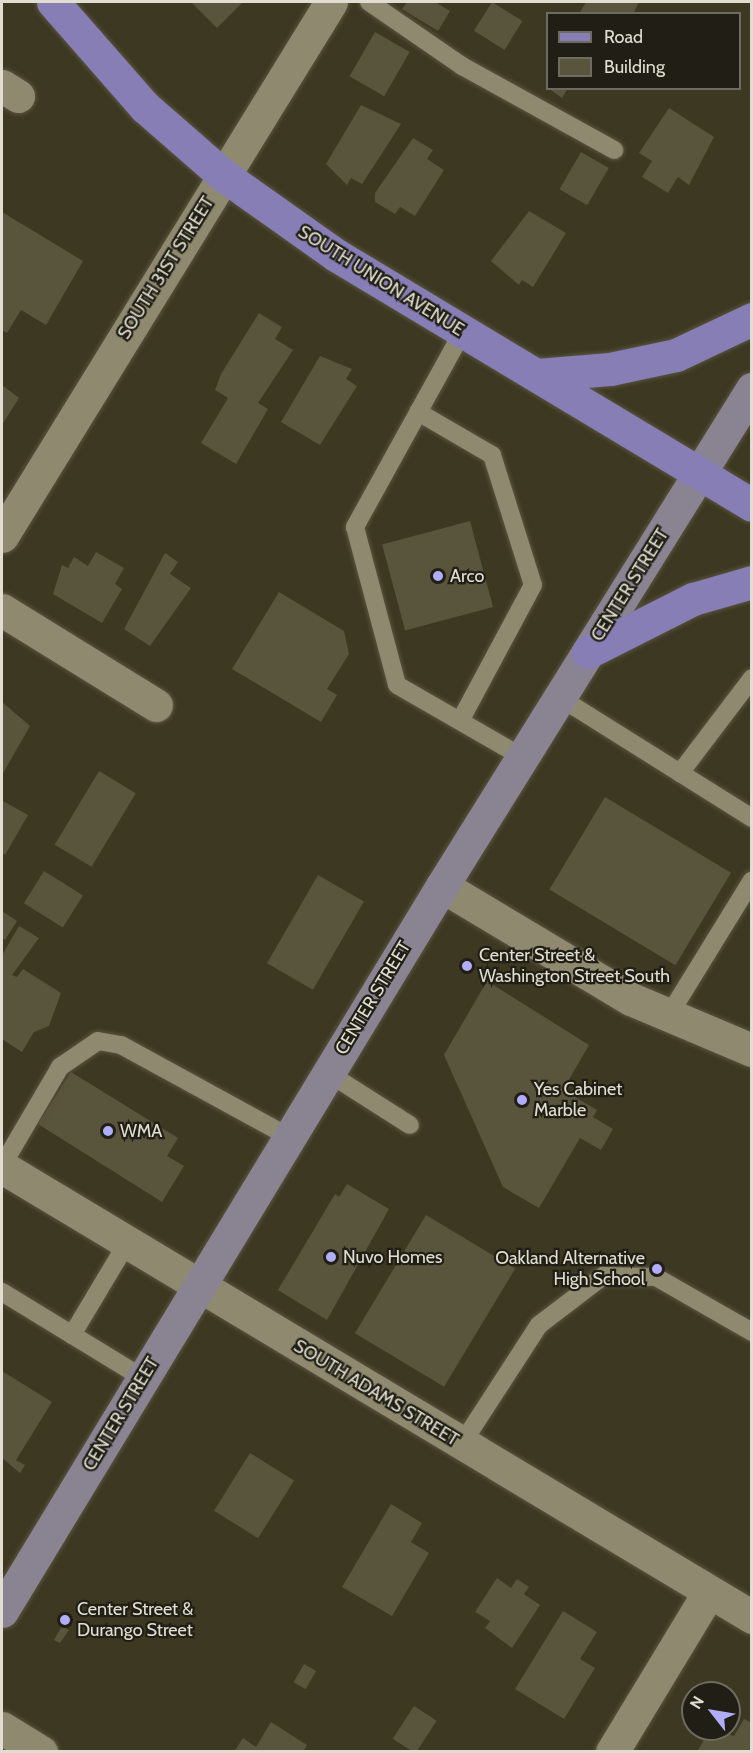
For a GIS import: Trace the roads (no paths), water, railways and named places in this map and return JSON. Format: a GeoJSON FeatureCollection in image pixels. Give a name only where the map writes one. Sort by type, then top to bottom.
{"type":"FeatureCollection","features":[{"type":"Feature","properties":{"kind":"main road","name":"SOUTH UNION AVENUE"},"geometry":{"type":"LineString","coordinates":[[53,2],[145,107],[223,175],[462,333],[537,375],[752,505]]}},
{"type":"Feature","properties":{"kind":"main road"},"geometry":{"type":"LineString","coordinates":[[537,375],[610,369],[676,355],[752,319]]}},
{"type":"Feature","properties":{"kind":"main road","name":"CENTER STREET"},"geometry":{"type":"LineString","coordinates":[[2,1611],[442,886],[752,389]]}},
{"type":"Feature","properties":{"kind":"main road"},"geometry":{"type":"LineString","coordinates":[[588,652],[693,599],[752,582]]}},
{"type":"Feature","properties":{"kind":"street","name":"SOUTH 31ST STREET"},"geometry":{"type":"LineString","coordinates":[[2,536],[331,2]]}},
{"type":"Feature","properties":{"kind":"street"},"geometry":{"type":"LineString","coordinates":[[2,610],[156,705]]}},
{"type":"Feature","properties":{"kind":"street"},"geometry":{"type":"LineString","coordinates":[[442,886],[631,999],[752,1050]]}},
{"type":"Feature","properties":{"kind":"street","name":"SOUTH ADAMS STREET"},"geometry":{"type":"LineString","coordinates":[[2,1166],[461,1445],[752,1617]]}},
{"type":"Feature","properties":{"kind":"street"},"geometry":{"type":"LineString","coordinates":[[612,1752],[709,1592]]}},
{"type":"Feature","properties":{"kind":"street"},"geometry":{"type":"LineString","coordinates":[[2,1728],[41,1752]]}},
{"type":"Feature","properties":{"kind":"lane"},"geometry":{"type":"LineString","coordinates":[[369,2],[462,66],[614,150]]}},
{"type":"Feature","properties":{"kind":"lane"},"geometry":{"type":"LineString","coordinates":[[462,333],[355,526],[397,685],[522,757]]}},
{"type":"Feature","properties":{"kind":"lane"},"geometry":{"type":"LineString","coordinates":[[418,412],[492,455],[533,585],[460,721]]}},
{"type":"Feature","properties":{"kind":"lane"},"geometry":{"type":"LineString","coordinates":[[680,773],[752,678]]}},
{"type":"Feature","properties":{"kind":"lane"},"geometry":{"type":"LineString","coordinates":[[559,698],[752,818]]}},
{"type":"Feature","properties":{"kind":"lane"},"geometry":{"type":"LineString","coordinates":[[669,1015],[752,880]]}},
{"type":"Feature","properties":{"kind":"lane"},"geometry":{"type":"LineString","coordinates":[[2,1166],[60,1067],[98,1041],[121,1045],[289,1137]]}},
{"type":"Feature","properties":{"kind":"lane"},"geometry":{"type":"LineString","coordinates":[[328,1073],[410,1125]]}},
{"type":"Feature","properties":{"kind":"lane"},"geometry":{"type":"LineString","coordinates":[[72,1335],[127,1243]]}},
{"type":"Feature","properties":{"kind":"lane"},"geometry":{"type":"LineString","coordinates":[[461,1445],[538,1324],[603,1276],[656,1276],[752,1332]]}},
{"type":"Feature","properties":{"kind":"lane"},"geometry":{"type":"LineString","coordinates":[[2,1292],[143,1378]]}},
{"type":"Feature","properties":{"kind":"place","name":"Arco"},"geometry":{"type":"Point","coordinates":[438,576]}},
{"type":"Feature","properties":{"kind":"place","name":"Center Street & Washington Street South"},"geometry":{"type":"Point","coordinates":[467,966]}},
{"type":"Feature","properties":{"kind":"place","name":"Yes Cabinet Marble"},"geometry":{"type":"Point","coordinates":[522,1100]}},
{"type":"Feature","properties":{"kind":"place","name":"WMA"},"geometry":{"type":"Point","coordinates":[108,1131]}},
{"type":"Feature","properties":{"kind":"place","name":"Nuvo Homes"},"geometry":{"type":"Point","coordinates":[331,1257]}},
{"type":"Feature","properties":{"kind":"place","name":"Oakland Alternative High School"},"geometry":{"type":"Point","coordinates":[657,1269]}},
{"type":"Feature","properties":{"kind":"place","name":"Center Street & Durango Street"},"geometry":{"type":"Point","coordinates":[65,1620]}}]}
